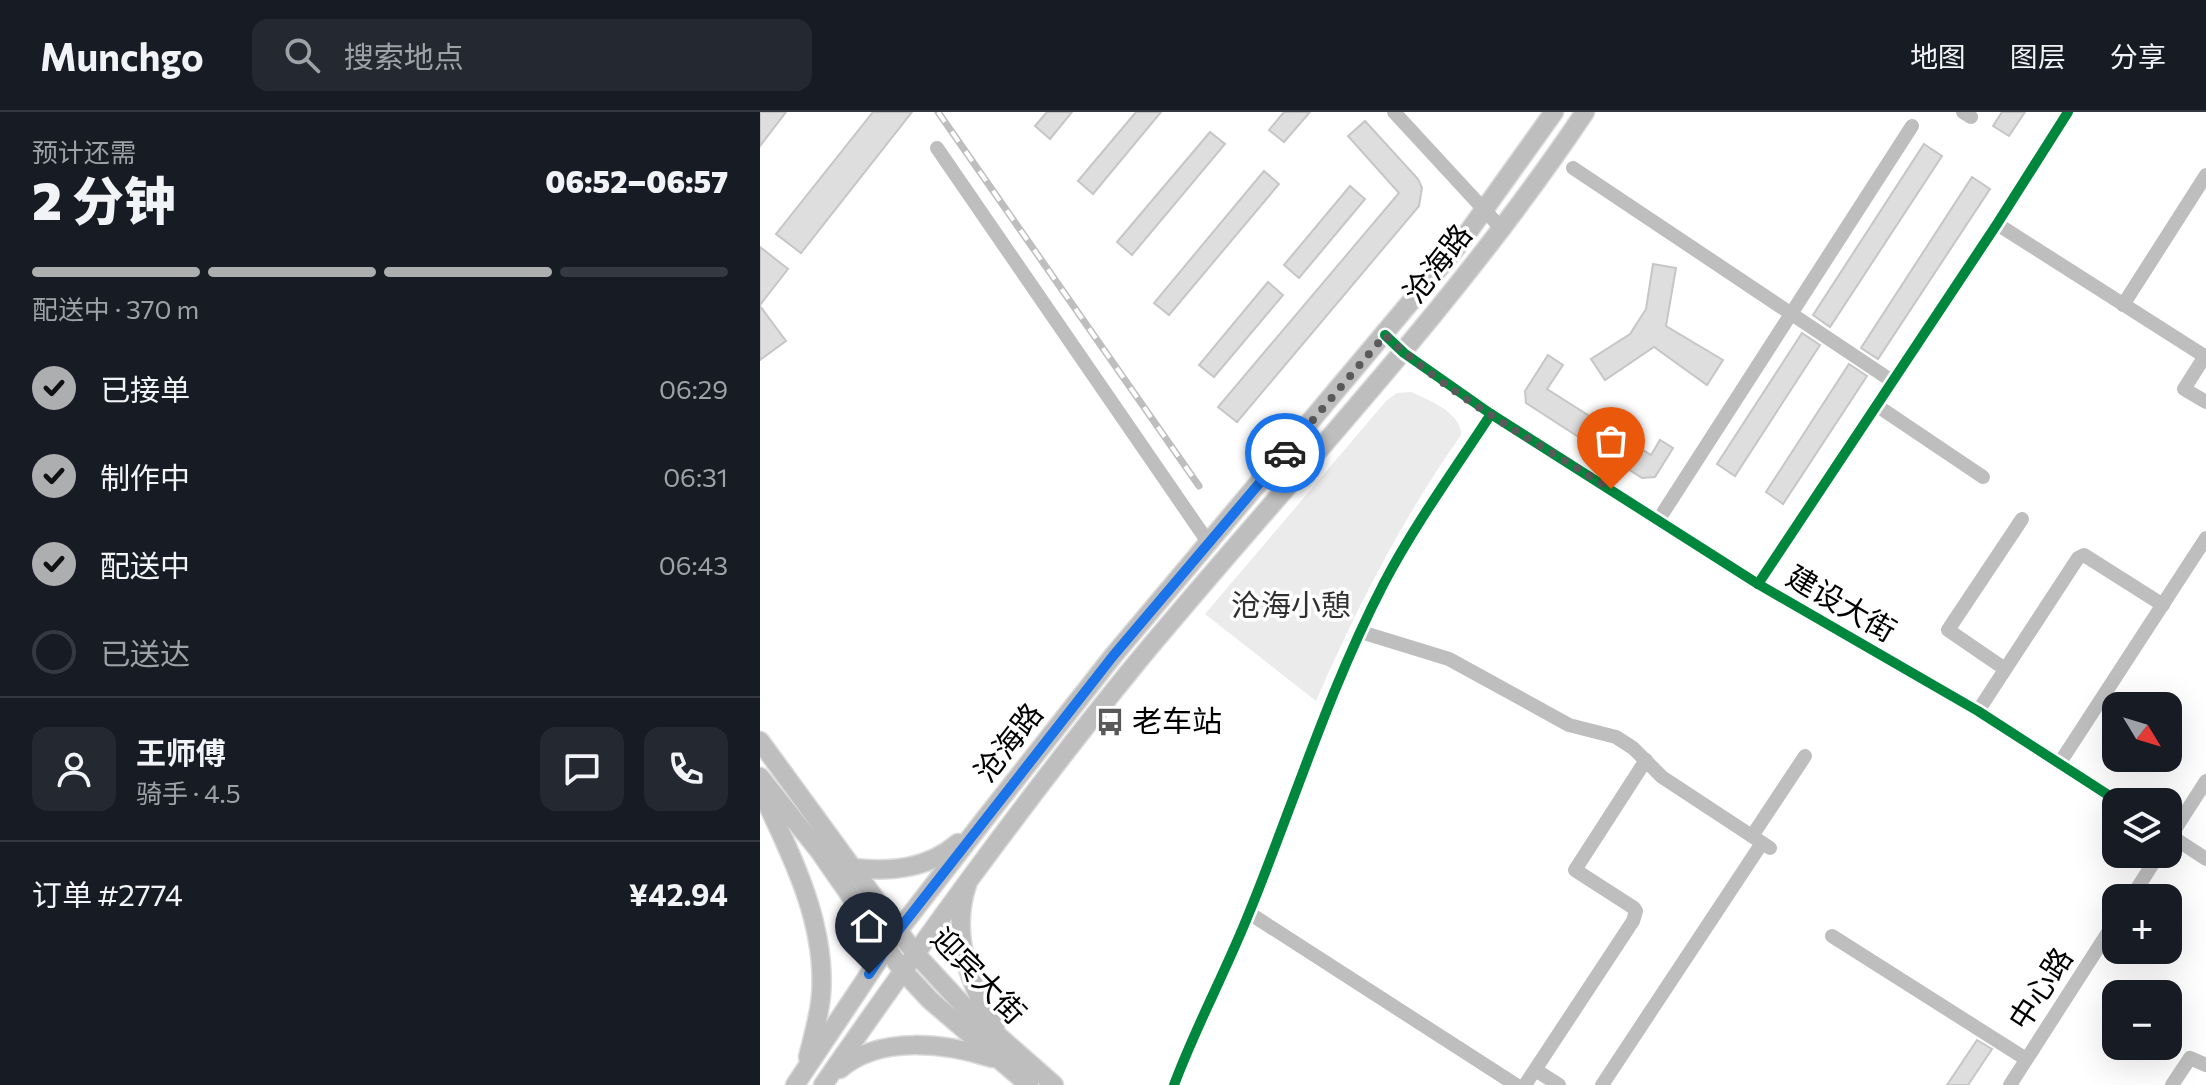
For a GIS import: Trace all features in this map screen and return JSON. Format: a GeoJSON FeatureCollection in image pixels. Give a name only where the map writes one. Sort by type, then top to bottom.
{"type":"FeatureCollection","features":[{"type":"Feature","properties":{"kind":"main road","name":"沧海路"},"geometry":{"type":"LineString","coordinates":[[799,1079],[898,931],[984,820],[1113,656],[1485,212],[1554,112]]}},
{"type":"Feature","properties":{"kind":"main road","name":"沧海路"},"geometry":{"type":"LineString","coordinates":[[824,1085],[914,952],[1135,665],[1404,353],[1501,228],[1585,112]]}},
{"type":"Feature","properties":{"kind":"main road","name":"迎宾大街"},"geometry":{"type":"LineString","coordinates":[[760,741],[914,952],[1029,1085]]}},
{"type":"Feature","properties":{"kind":"main road","name":"迎宾大街"},"geometry":{"type":"LineString","coordinates":[[760,777],[820,852],[902,970],[930,1000],[1005,1055],[1054,1085]]}},
{"type":"Feature","properties":{"kind":"main road"},"geometry":{"type":"LineString","coordinates":[[760,789],[796,865],[816,934],[821,994],[817,1025],[799,1079]]}},
{"type":"Feature","properties":{"kind":"main road"},"geometry":{"type":"LineString","coordinates":[[853,868],[897,870],[924,863],[945,854],[984,820]]}},
{"type":"Feature","properties":{"kind":"main road"},"geometry":{"type":"LineString","coordinates":[[969,878],[960,916],[964,958],[976,995],[1005,1055]]}},
{"type":"Feature","properties":{"kind":"main road"},"geometry":{"type":"LineString","coordinates":[[824,1085],[857,1057],[895,1047],[951,1047],[1005,1055]]}},
{"type":"Feature","properties":{"kind":"street"},"geometry":{"type":"LineString","coordinates":[[1394,112],[1501,228]]}},
{"type":"Feature","properties":{"kind":"street"},"geometry":{"type":"LineString","coordinates":[[1758,584],[2068,112]]}},
{"type":"Feature","properties":{"kind":"street"},"geometry":{"type":"LineString","coordinates":[[1659,519],[1912,126]]}},
{"type":"Feature","properties":{"kind":"street"},"geometry":{"type":"LineString","coordinates":[[937,148],[1208,542]]}},
{"type":"Feature","properties":{"kind":"street"},"geometry":{"type":"LineString","coordinates":[[1573,168],[1892,381]]}},
{"type":"Feature","properties":{"kind":"street"},"geometry":{"type":"LineString","coordinates":[[2123,305],[2206,175]]}},
{"type":"Feature","properties":{"kind":"street"},"geometry":{"type":"LineString","coordinates":[[1997,224],[2205,357],[2184,389],[2206,402]]}},
{"type":"Feature","properties":{"kind":"street","name":"建设大街"},"geometry":{"type":"LineString","coordinates":[[1385,335],[1404,353],[1491,414],[1758,584],[1978,711],[2102,791]]}},
{"type":"Feature","properties":{"kind":"street"},"geometry":{"type":"LineString","coordinates":[[1876,405],[1983,477]]}},
{"type":"Feature","properties":{"kind":"street"},"geometry":{"type":"LineString","coordinates":[[1174,1085],[1249,913],[1322,719],[1361,632],[1413,534],[1491,414]]}},
{"type":"Feature","properties":{"kind":"street"},"geometry":{"type":"LineString","coordinates":[[2005,669],[1948,630],[2022,519]]}},
{"type":"Feature","properties":{"kind":"street"},"geometry":{"type":"LineString","coordinates":[[2059,764],[2206,538]]}},
{"type":"Feature","properties":{"kind":"street"},"geometry":{"type":"LineString","coordinates":[[1978,711],[2078,558],[2084,555],[2163,605]]}},
{"type":"Feature","properties":{"kind":"street"},"geometry":{"type":"LineString","coordinates":[[1361,632],[1449,659],[1569,725],[1616,737],[1662,777],[1761,842]]}},
{"type":"Feature","properties":{"kind":"street"},"geometry":{"type":"LineString","coordinates":[[1602,1085],[1761,842],[1805,756]]}},
{"type":"Feature","properties":{"kind":"street"},"geometry":{"type":"LineString","coordinates":[[1525,1085],[1537,1071],[1636,911],[1575,870],[1646,760]]}},
{"type":"Feature","properties":{"kind":"street"},"geometry":{"type":"LineString","coordinates":[[2182,817],[2206,781]]}},
{"type":"Feature","properties":{"kind":"street"},"geometry":{"type":"LineString","coordinates":[[2182,845],[2206,859]]}},
{"type":"Feature","properties":{"kind":"street"},"geometry":{"type":"LineString","coordinates":[[1249,913],[1516,1085]]}},
{"type":"Feature","properties":{"kind":"street"},"geometry":{"type":"LineString","coordinates":[[1832,936],[2026,1059]]}},
{"type":"Feature","properties":{"kind":"street","name":"中心路"},"geometry":{"type":"LineString","coordinates":[[2010,1085],[2102,942]]}},
{"type":"Feature","properties":{"kind":"street"},"geometry":{"type":"LineString","coordinates":[[2172,1085],[2190,1058],[2206,1065]]}},
{"type":"Feature","properties":{"kind":"street"},"geometry":{"type":"LineString","coordinates":[[1537,1071],[1559,1085]]}},
{"type":"Feature","properties":{"kind":"green space","name":"沧海小憩"},"geometry":{"type":"Polygon","coordinates":[[[1411,392],[1450,414],[1460,427],[1461,435],[1382,564],[1316,701],[1205,614],[1386,401],[1397,393],[1411,392]]]}},
{"type":"Feature","properties":{"kind":"building"},"geometry":{"type":"Polygon","coordinates":[[[760,112],[786,112],[760,146],[760,112]]]}},
{"type":"Feature","properties":{"kind":"building"},"geometry":{"type":"Polygon","coordinates":[[[873,112],[912,112],[801,253],[776,234],[873,112]]]}},
{"type":"Feature","properties":{"kind":"building"},"geometry":{"type":"Polygon","coordinates":[[[1047,112],[1072,112],[1050,139],[1035,126],[1047,112]]]}},
{"type":"Feature","properties":{"kind":"building"},"geometry":{"type":"Polygon","coordinates":[[[1136,112],[1161,112],[1093,194],[1078,181],[1136,112]]]}},
{"type":"Feature","properties":{"kind":"building"},"geometry":{"type":"Polygon","coordinates":[[[1284,112],[1310,112],[1284,142],[1269,130],[1284,112]]]}},
{"type":"Feature","properties":{"kind":"building"},"geometry":{"type":"Polygon","coordinates":[[[2002,112],[2025,112],[2009,136],[1993,126],[2002,112]]]}},
{"type":"Feature","properties":{"kind":"building"},"geometry":{"type":"Polygon","coordinates":[[[1365,121],[1418,179],[1422,188],[1419,206],[1237,422],[1218,407],[1399,193],[1348,136],[1365,121]]]}},
{"type":"Feature","properties":{"kind":"building"},"geometry":{"type":"Polygon","coordinates":[[[1210,132],[1225,144],[1132,255],[1117,242],[1210,132]]]}},
{"type":"Feature","properties":{"kind":"building"},"geometry":{"type":"Polygon","coordinates":[[[1924,144],[1942,156],[1830,327],[1813,315],[1924,144]]]}},
{"type":"Feature","properties":{"kind":"building"},"geometry":{"type":"Polygon","coordinates":[[[1264,171],[1279,184],[1169,315],[1154,303],[1264,171]]]}},
{"type":"Feature","properties":{"kind":"building"},"geometry":{"type":"Polygon","coordinates":[[[1972,177],[1990,189],[1878,359],[1861,348],[1972,177]]]}},
{"type":"Feature","properties":{"kind":"building"},"geometry":{"type":"Polygon","coordinates":[[[1350,186],[1365,199],[1299,278],[1284,265],[1350,186]]]}},
{"type":"Feature","properties":{"kind":"building"},"geometry":{"type":"Polygon","coordinates":[[[760,247],[788,269],[760,305],[760,247]]]}},
{"type":"Feature","properties":{"kind":"building"},"geometry":{"type":"Polygon","coordinates":[[[1653,264],[1676,268],[1666,326],[1723,360],[1707,385],[1654,347],[1605,380],[1591,359],[1630,334],[1646,309],[1653,264]]]}},
{"type":"Feature","properties":{"kind":"building"},"geometry":{"type":"Polygon","coordinates":[[[1268,282],[1283,295],[1214,377],[1199,365],[1268,282]]]}},
{"type":"Feature","properties":{"kind":"building"},"geometry":{"type":"Polygon","coordinates":[[[760,306],[786,341],[760,360],[760,306]]]}},
{"type":"Feature","properties":{"kind":"building"},"geometry":{"type":"Polygon","coordinates":[[[1802,333],[1820,345],[1735,476],[1717,464],[1802,333]]]}},
{"type":"Feature","properties":{"kind":"building"},"geometry":{"type":"Polygon","coordinates":[[[1548,355],[1563,365],[1547,389],[1651,455],[1660,440],[1673,448],[1655,477],[1642,478],[1526,403],[1525,391],[1548,355]]]}},
{"type":"Feature","properties":{"kind":"building"},"geometry":{"type":"Polygon","coordinates":[[[1849,364],[1867,376],[1783,504],[1766,492],[1849,364]]]}},
{"type":"Feature","properties":{"kind":"building"},"geometry":{"type":"Polygon","coordinates":[[[1977,1040],[1992,1049],[1968,1085],[1947,1085],[1977,1040]]]}},
{"type":"Feature","properties":{"kind":"railway"},"geometry":{"type":"LineString","coordinates":[[938,112],[1199,486]]}},
{"type":"Feature","properties":{"kind":"cycle path"},"geometry":{"type":"LineString","coordinates":[[1758,584],[2068,112]]}},
{"type":"Feature","properties":{"kind":"cycle path"},"geometry":{"type":"LineString","coordinates":[[1385,335],[1404,353],[1491,414],[1758,584],[1978,711],[2102,791]]}},
{"type":"Feature","properties":{"kind":"cycle path"},"geometry":{"type":"LineString","coordinates":[[1174,1085],[1249,913],[1364,623],[1409,539],[1491,414]]}},
{"type":"Feature","properties":{"kind":"way so far"},"geometry":{"type":"LineString","coordinates":[[1285,453],[1385,335],[1404,353],[1491,414],[1611,489]]}},
{"type":"Feature","properties":{"kind":"place","name":"老车站"},"geometry":{"type":"Point","coordinates":[1110,722]}},
{"type":"Feature","properties":{"kind":"route"},"geometry":{"type":"LineString","coordinates":[[869,974],[898,931],[1113,656],[1285,453]]}}]}
